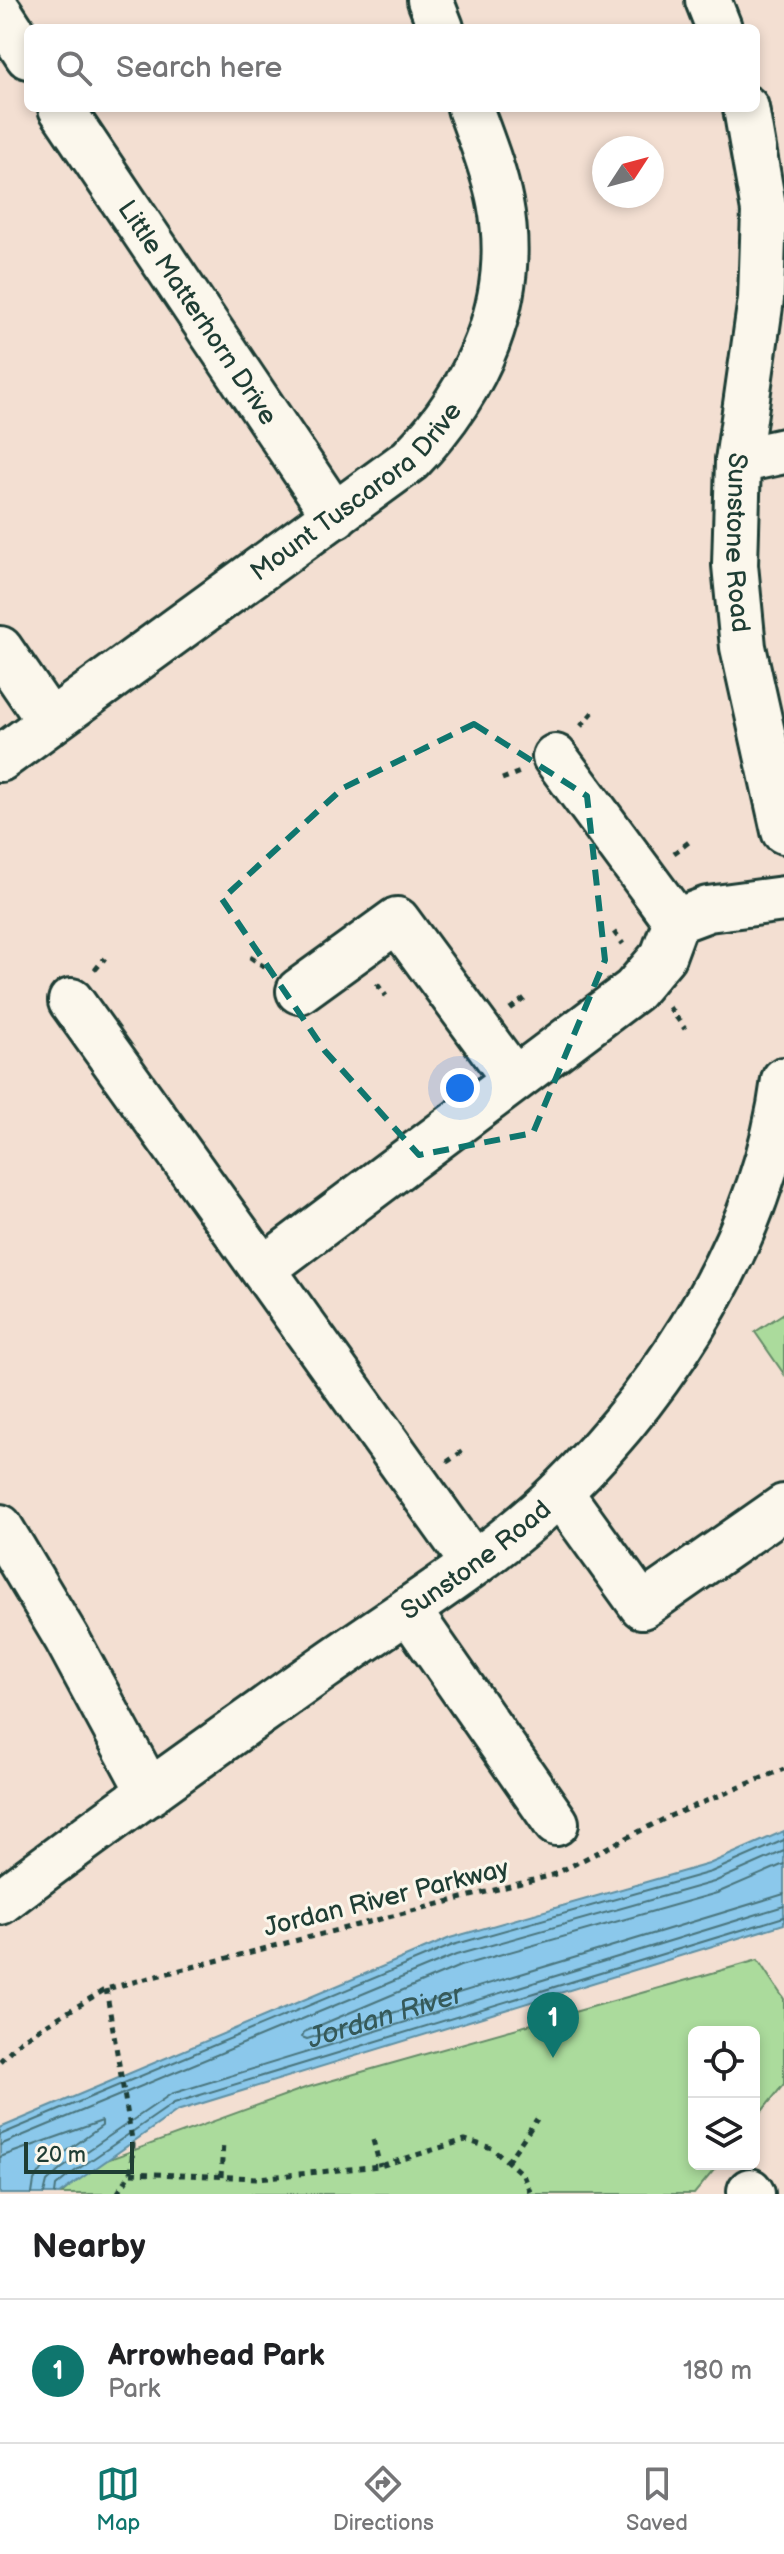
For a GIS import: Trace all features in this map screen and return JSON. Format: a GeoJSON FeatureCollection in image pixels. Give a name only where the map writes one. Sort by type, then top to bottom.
{"type":"FeatureCollection","features":[{"type":"Feature","properties":{"kind":"street"},"geometry":{"type":"LineString","coordinates":[[430,0],[439,24]]}},
{"type":"Feature","properties":{"kind":"street"},"geometry":{"type":"LineString","coordinates":[[708,0],[717,24]]}},
{"type":"Feature","properties":{"kind":"street"},"geometry":{"type":"LineString","coordinates":[[0,13],[24,50]]}},
{"type":"Feature","properties":{"kind":"street","name":"Little Matterhorn Drive"},"geometry":{"type":"LineString","coordinates":[[64,112],[335,516]]}},
{"type":"Feature","properties":{"kind":"street","name":"Mount Tuscarora Drive"},"geometry":{"type":"LineString","coordinates":[[0,759],[410,460],[439,430],[485,352],[498,314],[505,238],[491,167],[471,112]]}},
{"type":"Feature","properties":{"kind":"street","name":"Sunstone Road"},"geometry":{"type":"LineString","coordinates":[[747,112],[764,211],[773,302],[769,344],[738,461],[735,565],[743,647],[784,831]]}},
{"type":"Feature","properties":{"kind":"street"},"geometry":{"type":"LineString","coordinates":[[738,461],[784,451]]}},
{"type":"Feature","properties":{"kind":"street"},"geometry":{"type":"LineString","coordinates":[[0,649],[50,722]]}},
{"type":"Feature","properties":{"kind":"street"},"geometry":{"type":"LineString","coordinates":[[555,757],[676,921]]}},
{"type":"Feature","properties":{"kind":"street"},"geometry":{"type":"LineString","coordinates":[[263,1269],[648,977],[663,956],[676,921],[708,909],[784,899]]}},
{"type":"Feature","properties":{"kind":"street"},"geometry":{"type":"LineString","coordinates":[[299,991],[397,920],[514,1079]]}},
{"type":"Feature","properties":{"kind":"street"},"geometry":{"type":"LineString","coordinates":[[71,1001],[473,1563]]}},
{"type":"Feature","properties":{"kind":"street","name":"Sunstone Road"},"geometry":{"type":"LineString","coordinates":[[0,1902],[473,1563],[560,1492],[663,1373],[696,1325],[740,1232],[769,1149],[784,1080]]}},
{"type":"Feature","properties":{"kind":"street"},"geometry":{"type":"LineString","coordinates":[[560,1492],[642,1606],[784,1507]]}},
{"type":"Feature","properties":{"kind":"street"},"geometry":{"type":"LineString","coordinates":[[0,1527],[67,1639],[150,1793]]}},
{"type":"Feature","properties":{"kind":"street"},"geometry":{"type":"LineString","coordinates":[[408,1610],[556,1823]]}},
{"type":"Feature","properties":{"kind":"path","name":"Jordan River Parkway"},"geometry":{"type":"LineString","coordinates":[[0,2061],[21,2040],[106,1989],[553,1875],[670,1816],[784,1769]]}},
{"type":"Feature","properties":{"kind":"path"},"geometry":{"type":"LineString","coordinates":[[106,1989],[133,2145],[131,2173],[117,2194]]}},
{"type":"Feature","properties":{"kind":"path"},"geometry":{"type":"LineString","coordinates":[[507,2162],[537,2119]]}},
{"type":"Feature","properties":{"kind":"path"},"geometry":{"type":"LineString","coordinates":[[373,2140],[380,2166]]}},
{"type":"Feature","properties":{"kind":"path"},"geometry":{"type":"LineString","coordinates":[[131,2173],[258,2178],[380,2166],[465,2140],[492,2148],[523,2175],[531,2194]]}},
{"type":"Feature","properties":{"kind":"path"},"geometry":{"type":"LineString","coordinates":[[221,2177],[223,2143]]}},
{"type":"Feature","properties":{"kind":"highlighted area"},"geometry":{"type":"Polygon","coordinates":[[[474,724],[587,796],[605,960],[533,1133],[419,1155],[325,1051],[222,899],[343,788],[474,724]]]}},
{"type":"Feature","properties":{"kind":"green space"},"geometry":{"type":"Polygon","coordinates":[[[784,1313],[784,1374],[755,1332],[784,1313]]]}},
{"type":"Feature","properties":{"kind":"green space"},"geometry":{"type":"Polygon","coordinates":[[[758,1960],[784,1999],[784,2084],[760,2114],[760,2026],[688,2026],[688,2170],[714,2170],[694,2194],[61,2194],[93,2165],[305,2088],[758,1960]]]}},
{"type":"Feature","properties":{"kind":"water","name":"Jordan River"},"geometry":{"type":"Polygon","coordinates":[[[784,1831],[784,1924],[177,2111],[59,2194],[0,2194],[0,2128],[450,1938],[709,1864],[784,1831]]]}},
{"type":"Feature","properties":{"kind":"place","name":"Arrowhead Park"},"geometry":{"type":"Point","coordinates":[553,2058]}}]}
